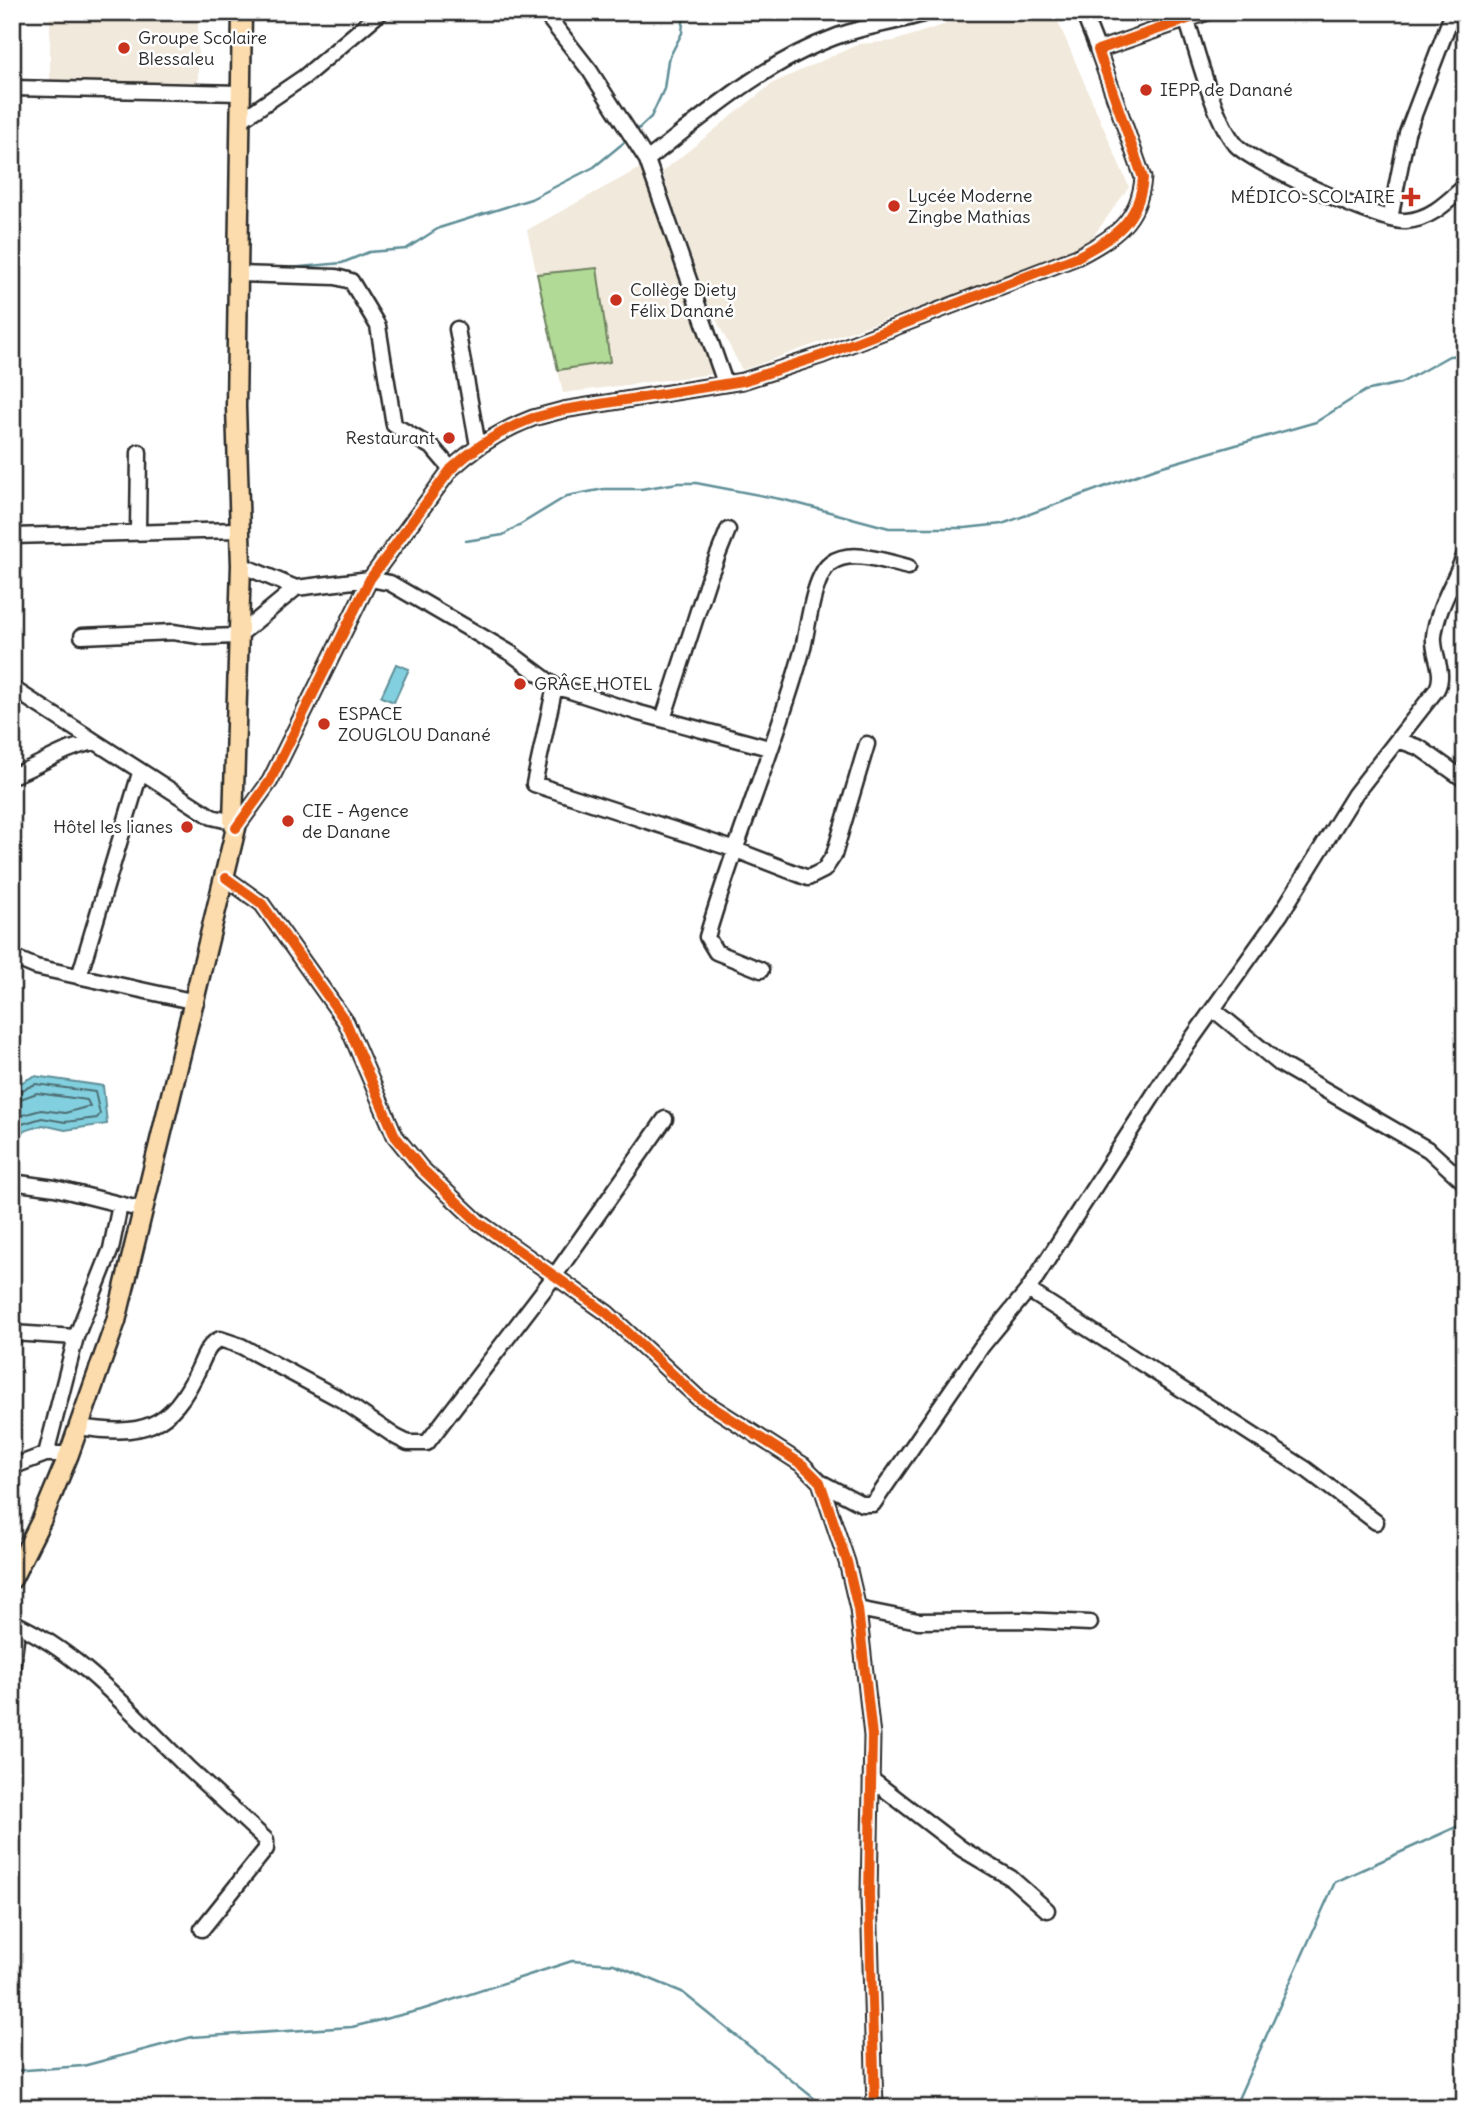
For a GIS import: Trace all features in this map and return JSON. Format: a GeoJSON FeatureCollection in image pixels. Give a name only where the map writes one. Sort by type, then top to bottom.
{"type":"FeatureCollection","features":[{"type":"Feature","properties":{"kind":"main road"},"geometry":{"type":"LineString","coordinates":[[12,1579],[42,1519],[69,1454],[116,1321],[226,878],[235,825],[241,565],[238,530],[238,274],[242,12]]}},
{"type":"Feature","properties":{"kind":"street"},"geometry":{"type":"LineString","coordinates":[[240,120],[304,77],[380,12]]}},
{"type":"Feature","properties":{"kind":"street"},"geometry":{"type":"LineString","coordinates":[[544,12],[590,71],[647,160],[725,383]]}},
{"type":"Feature","properties":{"kind":"street"},"geometry":{"type":"LineString","coordinates":[[647,160],[735,91],[774,66],[837,36],[929,12]]}},
{"type":"Feature","properties":{"kind":"street"},"geometry":{"type":"LineString","coordinates":[[12,688],[140,773],[212,817],[235,825],[270,781],[370,579],[451,469],[503,429],[563,410],[743,381],[823,355],[1065,262],[1100,245],[1120,229],[1141,200],[1143,178],[1083,12]]}},
{"type":"Feature","properties":{"kind":"street"},"geometry":{"type":"LineString","coordinates":[[1098,50],[1208,12]]}},
{"type":"Feature","properties":{"kind":"street"},"geometry":{"type":"LineString","coordinates":[[1390,219],[1407,133],[1453,12]]}},
{"type":"Feature","properties":{"kind":"street"},"geometry":{"type":"LineString","coordinates":[[1187,20],[1212,94],[1236,145],[1254,159],[1337,198],[1390,219],[1404,221],[1423,218],[1465,186]]}},
{"type":"Feature","properties":{"kind":"street"},"geometry":{"type":"LineString","coordinates":[[12,88],[241,93]]}},
{"type":"Feature","properties":{"kind":"street"},"geometry":{"type":"LineString","coordinates":[[238,274],[336,277],[351,281],[378,326],[390,416],[394,425],[433,447],[451,469]]}},
{"type":"Feature","properties":{"kind":"street"},"geometry":{"type":"LineString","coordinates":[[457,329],[478,446]]}},
{"type":"Feature","properties":{"kind":"street"},"geometry":{"type":"LineString","coordinates":[[138,531],[139,452]]}},
{"type":"Feature","properties":{"kind":"street"},"geometry":{"type":"LineString","coordinates":[[12,536],[238,530]]}},
{"type":"Feature","properties":{"kind":"street"},"geometry":{"type":"LineString","coordinates":[[663,719],[708,580],[728,530]]}},
{"type":"Feature","properties":{"kind":"street"},"geometry":{"type":"LineString","coordinates":[[226,878],[262,904],[346,1022],[389,1124],[404,1149],[477,1221],[553,1278],[583,1294],[607,1313],[697,1396],[803,1465],[820,1482],[862,1504],[873,1504],[982,1346],[1028,1290],[1091,1189],[1280,915],[1355,794],[1440,684],[1441,675],[1434,651],[1435,629],[1465,554]]}},
{"type":"Feature","properties":{"kind":"street"},"geometry":{"type":"LineString","coordinates":[[761,970],[716,952],[708,943],[713,914],[803,648],[818,585],[826,567],[839,558],[851,557],[908,567]]}},
{"type":"Feature","properties":{"kind":"street"},"geometry":{"type":"LineString","coordinates":[[241,565],[296,587],[370,579],[390,583],[423,599],[512,654],[555,686],[769,748]]}},
{"type":"Feature","properties":{"kind":"street"},"geometry":{"type":"LineString","coordinates":[[82,636],[173,632],[206,637],[238,636],[296,587]]}},
{"type":"Feature","properties":{"kind":"street"},"geometry":{"type":"LineString","coordinates":[[555,686],[534,784],[736,850],[808,878],[824,870],[834,855],[846,823],[867,744]]}},
{"type":"Feature","properties":{"kind":"street"},"geometry":{"type":"LineString","coordinates":[[1398,740],[1420,748],[1465,780]]}},
{"type":"Feature","properties":{"kind":"street"},"geometry":{"type":"LineString","coordinates":[[12,776],[36,767],[67,748],[94,742]]}},
{"type":"Feature","properties":{"kind":"street"},"geometry":{"type":"LineString","coordinates":[[79,977],[140,773]]}},
{"type":"Feature","properties":{"kind":"street"},"geometry":{"type":"LineString","coordinates":[[12,957],[29,965],[196,1002]]}},
{"type":"Feature","properties":{"kind":"street"},"geometry":{"type":"LineString","coordinates":[[1213,1009],[1280,1064],[1429,1150],[1465,1183]]}},
{"type":"Feature","properties":{"kind":"street"},"geometry":{"type":"LineString","coordinates":[[78,1427],[114,1432],[151,1427],[165,1418],[186,1394],[208,1349],[220,1339],[241,1346],[340,1399],[396,1437],[408,1443],[427,1443],[553,1278],[665,1119]]}},
{"type":"Feature","properties":{"kind":"street"},"geometry":{"type":"LineString","coordinates":[[12,1182],[55,1188],[143,1210]]}},
{"type":"Feature","properties":{"kind":"street"},"geometry":{"type":"LineString","coordinates":[[46,1454],[76,1337],[111,1249],[120,1205]]}},
{"type":"Feature","properties":{"kind":"street"},"geometry":{"type":"LineString","coordinates":[[1028,1290],[1307,1470],[1376,1522]]}},
{"type":"Feature","properties":{"kind":"street"},"geometry":{"type":"LineString","coordinates":[[12,1333],[76,1337]]}},
{"type":"Feature","properties":{"kind":"street"},"geometry":{"type":"LineString","coordinates":[[12,1467],[46,1454],[69,1454]]}},
{"type":"Feature","properties":{"kind":"street"},"geometry":{"type":"LineString","coordinates":[[820,1482],[847,1562],[858,1609],[872,1737],[869,1895],[875,2108]]}},
{"type":"Feature","properties":{"kind":"street"},"geometry":{"type":"LineString","coordinates":[[858,1609],[918,1621],[1022,1620],[1090,1623]]}},
{"type":"Feature","properties":{"kind":"street"},"geometry":{"type":"LineString","coordinates":[[12,1623],[16,1639],[12,1670]]}},
{"type":"Feature","properties":{"kind":"street"},"geometry":{"type":"LineString","coordinates":[[12,1623],[51,1641],[69,1655],[119,1698],[266,1840],[266,1849],[202,1929]]}},
{"type":"Feature","properties":{"kind":"street"},"geometry":{"type":"LineString","coordinates":[[871,1779],[923,1821],[1011,1878],[1047,1910]]}},
{"type":"Feature","properties":{"kind":"shaded area","name":"Groupe Scolaire Blessaleu"},"geometry":{"type":"Polygon","coordinates":[[[50,12],[198,12],[198,86],[50,84],[50,12]]]}},
{"type":"Feature","properties":{"kind":"shaded area","name":"Lycée Moderne Zingbe Mathias"},"geometry":{"type":"Polygon","coordinates":[[[983,12],[1054,12],[1129,187],[1084,249],[742,370],[707,302],[662,172],[773,83],[859,44],[894,41],[983,12]]]}},
{"type":"Feature","properties":{"kind":"shaded area","name":"Collège Diety Félix Danané"},"geometry":{"type":"Polygon","coordinates":[[[640,168],[707,346],[713,374],[563,393],[527,230],[640,168]]]}},
{"type":"Feature","properties":{"kind":"green space"},"geometry":{"type":"Polygon","coordinates":[[[597,268],[610,362],[558,370],[537,274],[597,268]]]}},
{"type":"Feature","properties":{"kind":"water"},"geometry":{"type":"Polygon","coordinates":[[[396,664],[409,669],[394,702],[381,697],[396,664]]]}},
{"type":"Feature","properties":{"kind":"water"},"geometry":{"type":"Polygon","coordinates":[[[34,1076],[103,1086],[107,1124],[65,1130],[43,1125],[12,1135],[12,1087],[34,1076]]]}},
{"type":"Feature","properties":{"kind":"waterway"},"geometry":{"type":"LineString","coordinates":[[634,133],[651,117],[664,89],[668,60],[682,33],[684,12]]}},
{"type":"Feature","properties":{"kind":"waterway"},"geometry":{"type":"LineString","coordinates":[[290,268],[342,263],[369,252],[406,249],[439,228],[531,199],[594,167],[627,140]]}},
{"type":"Feature","properties":{"kind":"waterway"},"geometry":{"type":"LineString","coordinates":[[466,541],[503,535],[567,496],[604,489],[641,489],[678,483],[696,483],[785,500],[889,528],[965,528],[1002,524],[1156,468],[1316,422],[1365,391],[1401,383],[1449,356],[1465,355]]}},
{"type":"Feature","properties":{"kind":"waterway"},"geometry":{"type":"LineString","coordinates":[[1234,2108],[1335,1882],[1465,1823]]}},
{"type":"Feature","properties":{"kind":"waterway"},"geometry":{"type":"LineString","coordinates":[[12,2071],[83,2066],[192,2037],[352,2027],[421,2010],[572,1961],[614,1964],[682,1992],[826,2108]]}},
{"type":"Feature","properties":{"kind":"cycle path"},"geometry":{"type":"LineString","coordinates":[[236,828],[270,781],[370,579],[451,469],[460,461],[500,433],[533,418],[563,410],[743,381],[823,355],[1090,250],[1113,235],[1130,217],[1141,193],[1143,178],[1098,50],[1208,12]]}},
{"type":"Feature","properties":{"kind":"cycle path"},"geometry":{"type":"LineString","coordinates":[[226,878],[262,904],[346,1022],[395,1136],[421,1168],[477,1221],[607,1313],[697,1397],[803,1465],[820,1482],[847,1562],[858,1609],[872,1736],[869,1894],[875,2108]]}},
{"type":"Feature","properties":{"kind":"place","name":"Groupe Scolaire Blessaleu"},"geometry":{"type":"Point","coordinates":[124,48]}},
{"type":"Feature","properties":{"kind":"place","name":"IEPP de Danané"},"geometry":{"type":"Point","coordinates":[1146,90]}},
{"type":"Feature","properties":{"kind":"place","name":"MÉDICO-SCOLAIRE"},"geometry":{"type":"Point","coordinates":[1411,197]}},
{"type":"Feature","properties":{"kind":"place","name":"Lycée Moderne Zingbe Mathias"},"geometry":{"type":"Point","coordinates":[894,206]}},
{"type":"Feature","properties":{"kind":"place","name":"Collège Diety Félix Danané"},"geometry":{"type":"Point","coordinates":[616,300]}},
{"type":"Feature","properties":{"kind":"place","name":"Restaurant"},"geometry":{"type":"Point","coordinates":[449,438]}},
{"type":"Feature","properties":{"kind":"place","name":"GRÂCE HOTEL"},"geometry":{"type":"Point","coordinates":[520,684]}},
{"type":"Feature","properties":{"kind":"place","name":"ESPACE ZOUGLOU Danané"},"geometry":{"type":"Point","coordinates":[324,724]}},
{"type":"Feature","properties":{"kind":"place","name":"CIE - Agence de Danane"},"geometry":{"type":"Point","coordinates":[288,821]}},
{"type":"Feature","properties":{"kind":"place","name":"Hôtel les lianes"},"geometry":{"type":"Point","coordinates":[187,827]}}]}
